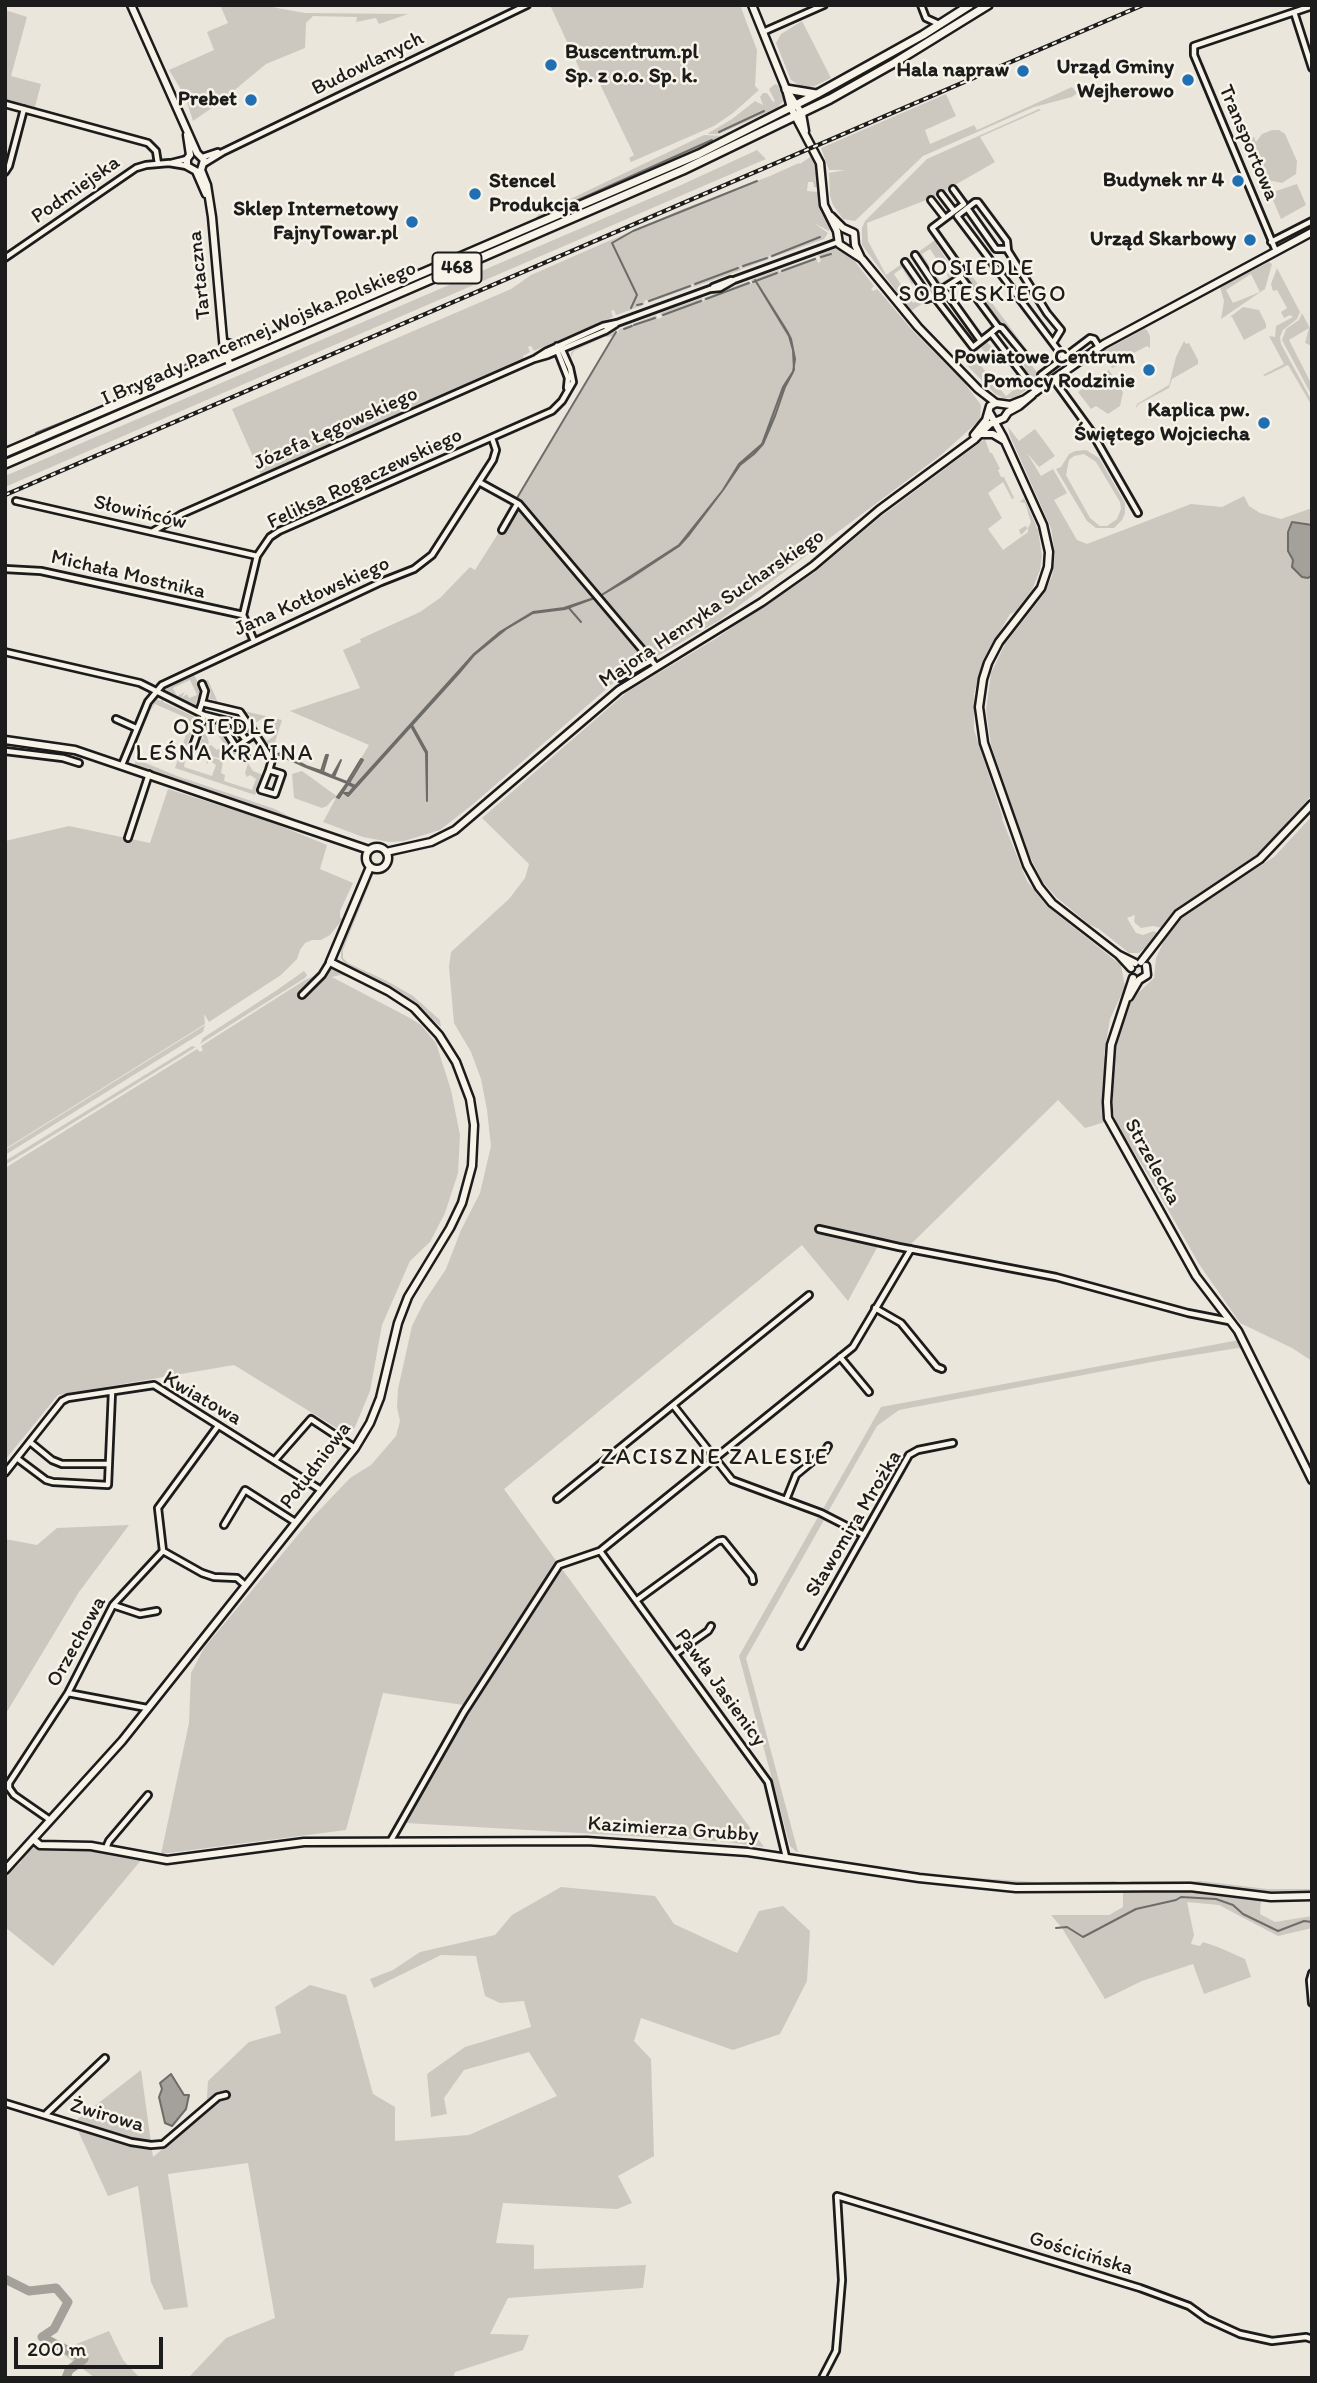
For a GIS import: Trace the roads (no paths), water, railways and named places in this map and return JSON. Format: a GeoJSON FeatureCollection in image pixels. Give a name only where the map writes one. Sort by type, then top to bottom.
{"type":"FeatureCollection","features":[{"type":"Feature","properties":{"kind":"main road","name":"I Brygady Pancernej Wojska Polskiego"},"geometry":{"type":"LineString","coordinates":[[5,464],[228,361],[248,348],[680,162],[794,107],[970,5]]}},
{"type":"Feature","properties":{"kind":"main road","name":"I Brygady Pancernej Wojska Polskiego"},"geometry":{"type":"LineString","coordinates":[[5,453],[683,170],[786,122],[894,63],[988,5]]}},
{"type":"Feature","properties":{"kind":"main road"},"geometry":{"type":"LineString","coordinates":[[786,89],[817,94]]}},
{"type":"Feature","properties":{"kind":"main road"},"geometry":{"type":"LineString","coordinates":[[786,122],[800,125]]}},
{"type":"Feature","properties":{"kind":"main road"},"geometry":{"type":"LineString","coordinates":[[225,344],[248,348]]}},
{"type":"Feature","properties":{"kind":"street","name":"Tartaczna"},"geometry":{"type":"LineString","coordinates":[[131,5],[187,130],[196,162],[207,185],[224,351],[228,361]]}},
{"type":"Feature","properties":{"kind":"street","name":"Budowlanych"},"geometry":{"type":"LineString","coordinates":[[196,162],[223,152],[527,5]]}},
{"type":"Feature","properties":{"kind":"street"},"geometry":{"type":"LineString","coordinates":[[752,5],[820,163],[822,198],[838,239],[845,248],[862,259]]}},
{"type":"Feature","properties":{"kind":"street"},"geometry":{"type":"LineString","coordinates":[[764,33],[824,5]]}},
{"type":"Feature","properties":{"kind":"street"},"geometry":{"type":"LineString","coordinates":[[921,5],[926,18],[940,24]]}},
{"type":"Feature","properties":{"kind":"street"},"geometry":{"type":"LineString","coordinates":[[1312,6],[1294,12],[1312,68]]}},
{"type":"Feature","properties":{"kind":"street","name":"Transportowa"},"geometry":{"type":"LineString","coordinates":[[1276,251],[1194,55],[1194,46],[1294,12]]}},
{"type":"Feature","properties":{"kind":"street"},"geometry":{"type":"LineString","coordinates":[[5,104],[148,143],[156,151],[158,164]]}},
{"type":"Feature","properties":{"kind":"street"},"geometry":{"type":"LineString","coordinates":[[6,171],[24,109]]}},
{"type":"Feature","properties":{"kind":"street"},"geometry":{"type":"LineString","coordinates":[[798,115],[800,125],[806,133]]}},
{"type":"Feature","properties":{"kind":"street","name":"Podmiejska"},"geometry":{"type":"LineString","coordinates":[[5,258],[131,171],[146,164],[196,162]]}},
{"type":"Feature","properties":{"kind":"street"},"geometry":{"type":"LineString","coordinates":[[953,189],[964,204],[932,228],[961,270],[962,278],[998,327],[1003,329],[1025,356]]}},
{"type":"Feature","properties":{"kind":"street"},"geometry":{"type":"LineString","coordinates":[[941,194],[954,211]]}},
{"type":"Feature","properties":{"kind":"street"},"geometry":{"type":"LineString","coordinates":[[931,200],[945,218]]}},
{"type":"Feature","properties":{"kind":"street"},"geometry":{"type":"LineString","coordinates":[[1053,343],[1061,331],[1007,249],[1007,241],[978,202],[975,202],[957,216],[1071,367]]}},
{"type":"Feature","properties":{"kind":"street"},"geometry":{"type":"LineString","coordinates":[[967,208],[996,249],[1007,249]]}},
{"type":"Feature","properties":{"kind":"street"},"geometry":{"type":"LineString","coordinates":[[830,215],[855,235],[855,243],[862,259],[904,313],[978,389],[1006,409],[1004,440]]}},
{"type":"Feature","properties":{"kind":"street"},"geometry":{"type":"LineString","coordinates":[[1271,242],[1312,221]]}},
{"type":"Feature","properties":{"kind":"street"},"geometry":{"type":"LineString","coordinates":[[838,239],[843,230],[848,230]]}},
{"type":"Feature","properties":{"kind":"street"},"geometry":{"type":"LineString","coordinates":[[1000,404],[1018,403],[1099,347],[1312,232]]}},
{"type":"Feature","properties":{"kind":"street","name":"Józefa Łęgowskiego"},"geometry":{"type":"LineString","coordinates":[[152,532],[182,514],[559,349],[603,326],[616,324],[710,289],[720,288],[838,239]]}},
{"type":"Feature","properties":{"kind":"street"},"geometry":{"type":"LineString","coordinates":[[845,248],[855,243]]}},
{"type":"Feature","properties":{"kind":"street"},"geometry":{"type":"LineString","coordinates":[[915,256],[981,341]]}},
{"type":"Feature","properties":{"kind":"street"},"geometry":{"type":"LineString","coordinates":[[905,262],[930,297],[973,347],[998,327]]}},
{"type":"Feature","properties":{"kind":"street"},"geometry":{"type":"LineString","coordinates":[[930,297],[962,278]]}},
{"type":"Feature","properties":{"kind":"street"},"geometry":{"type":"LineString","coordinates":[[991,333],[1034,393]]}},
{"type":"Feature","properties":{"kind":"street"},"geometry":{"type":"LineString","coordinates":[[1041,375],[1090,338],[1094,339],[1099,347]]}},
{"type":"Feature","properties":{"kind":"street","name":"Feliksa Rogaczewskiego"},"geometry":{"type":"LineString","coordinates":[[243,615],[257,556],[266,541],[279,531],[552,411],[567,394],[572,378],[559,349]]}},
{"type":"Feature","properties":{"kind":"street"},"geometry":{"type":"LineString","coordinates":[[1054,380],[1091,432],[1138,513]]}},
{"type":"Feature","properties":{"kind":"street"},"geometry":{"type":"LineString","coordinates":[[978,389],[1044,525],[1049,547],[1044,581],[999,642],[988,663],[979,707],[982,736],[1012,825],[1035,881],[1052,903],[1119,956],[1138,965]]}},
{"type":"Feature","properties":{"kind":"street"},"geometry":{"type":"LineString","coordinates":[[994,421],[1005,416],[1034,393]]}},
{"type":"Feature","properties":{"kind":"street","name":"Majora Henryka Sucharskiego"},"geometry":{"type":"LineString","coordinates":[[966,445],[985,422],[989,411],[1000,404]]}},
{"type":"Feature","properties":{"kind":"street","name":"Majora Henryka Sucharskiego"},"geometry":{"type":"LineString","coordinates":[[387,855],[446,836],[465,823],[653,661],[751,609],[803,573],[994,421]]}},
{"type":"Feature","properties":{"kind":"street"},"geometry":{"type":"LineString","coordinates":[[979,435],[993,434],[1004,440]]}},
{"type":"Feature","properties":{"kind":"street","name":"Jana Kotłowskiego"},"geometry":{"type":"LineString","coordinates":[[156,690],[170,680],[254,640],[421,564],[438,548],[495,455],[492,438]]}},
{"type":"Feature","properties":{"kind":"street"},"geometry":{"type":"LineString","coordinates":[[479,482],[515,503],[653,661],[620,678]]}},
{"type":"Feature","properties":{"kind":"street","name":"Słowińców"},"geometry":{"type":"LineString","coordinates":[[16,501],[257,556]]}},
{"type":"Feature","properties":{"kind":"street"},"geometry":{"type":"LineString","coordinates":[[502,530],[515,503]]}},
{"type":"Feature","properties":{"kind":"street","name":"Michała Mostnika"},"geometry":{"type":"LineString","coordinates":[[5,569],[41,571],[243,615]]}},
{"type":"Feature","properties":{"kind":"street"},"geometry":{"type":"LineString","coordinates":[[243,615],[254,640]]}},
{"type":"Feature","properties":{"kind":"street"},"geometry":{"type":"LineString","coordinates":[[5,652],[141,683],[201,714],[235,723],[246,740]]}},
{"type":"Feature","properties":{"kind":"street"},"geometry":{"type":"LineString","coordinates":[[193,747],[205,691],[202,684]]}},
{"type":"Feature","properties":{"kind":"street"},"geometry":{"type":"LineString","coordinates":[[122,765],[136,728],[156,690]]}},
{"type":"Feature","properties":{"kind":"street"},"geometry":{"type":"LineString","coordinates":[[202,703],[240,712],[272,760],[261,790],[275,794],[282,774],[269,770]]}},
{"type":"Feature","properties":{"kind":"street"},"geometry":{"type":"LineString","coordinates":[[217,718],[236,747],[255,734]]}},
{"type":"Feature","properties":{"kind":"street"},"geometry":{"type":"LineString","coordinates":[[116,719],[136,728]]}},
{"type":"Feature","properties":{"kind":"street"},"geometry":{"type":"LineString","coordinates":[[5,740],[75,750],[349,844],[367,853]]}},
{"type":"Feature","properties":{"kind":"street"},"geometry":{"type":"LineString","coordinates":[[238,745],[246,757]]}},
{"type":"Feature","properties":{"kind":"street"},"geometry":{"type":"LineString","coordinates":[[5,751],[63,758],[79,763]]}},
{"type":"Feature","properties":{"kind":"street"},"geometry":{"type":"LineString","coordinates":[[128,838],[149,774]]}},
{"type":"Feature","properties":{"kind":"street"},"geometry":{"type":"LineString","coordinates":[[1136,979],[1138,965],[1178,914],[1260,859],[1312,804]]}},
{"type":"Feature","properties":{"kind":"street"},"geometry":{"type":"LineString","coordinates":[[378,847],[387,855],[384,867],[372,868],[366,862],[367,853],[378,847]]}},
{"type":"Feature","properties":{"kind":"street"},"geometry":{"type":"LineString","coordinates":[[302,995],[323,974],[330,962],[372,868]]}},
{"type":"Feature","properties":{"kind":"street","name":"Południowa"},"geometry":{"type":"LineString","coordinates":[[5,1870],[121,1741],[355,1448],[380,1398],[398,1323],[408,1297],[457,1215],[466,1192],[472,1166],[474,1125],[464,1082],[445,1044],[423,1017],[388,990],[330,962]]}},
{"type":"Feature","properties":{"kind":"street","name":"Strzelecka"},"geometry":{"type":"LineString","coordinates":[[1138,965],[1147,975],[1136,979],[1111,1045],[1108,1118],[1190,1266],[1230,1321],[1253,1360],[1312,1480]]}},
{"type":"Feature","properties":{"kind":"street"},"geometry":{"type":"LineString","coordinates":[[819,1229],[1056,1278],[1188,1313],[1230,1321]]}},
{"type":"Feature","properties":{"kind":"street"},"geometry":{"type":"LineString","coordinates":[[390,1842],[464,1712],[559,1565],[600,1551],[841,1357],[852,1347],[911,1249]]}},
{"type":"Feature","properties":{"kind":"street"},"geometry":{"type":"LineString","coordinates":[[556,1499],[809,1295]]}},
{"type":"Feature","properties":{"kind":"street"},"geometry":{"type":"LineString","coordinates":[[875,1308],[901,1323],[937,1367],[942,1369]]}},
{"type":"Feature","properties":{"kind":"street"},"geometry":{"type":"LineString","coordinates":[[841,1357],[869,1392]]}},
{"type":"Feature","properties":{"kind":"street","name":"Kwiatowa"},"geometry":{"type":"LineString","coordinates":[[5,1473],[62,1401],[154,1385],[321,1490]]}},
{"type":"Feature","properties":{"kind":"street"},"geometry":{"type":"LineString","coordinates":[[18,1458],[46,1480],[108,1485],[111,1392]]}},
{"type":"Feature","properties":{"kind":"street"},"geometry":{"type":"LineString","coordinates":[[673,1405],[732,1480],[821,1513],[864,1535]]}},
{"type":"Feature","properties":{"kind":"street"},"geometry":{"type":"LineString","coordinates":[[275,1460],[311,1419],[355,1448]]}},
{"type":"Feature","properties":{"kind":"street"},"geometry":{"type":"LineString","coordinates":[[218,1426],[158,1508],[163,1551],[202,1573],[214,1577],[237,1578],[245,1585]]}},
{"type":"Feature","properties":{"kind":"street"},"geometry":{"type":"LineString","coordinates":[[30,1443],[52,1460],[62,1464],[108,1464]]}},
{"type":"Feature","properties":{"kind":"street","name":"Sławomira Mrożka"},"geometry":{"type":"LineString","coordinates":[[801,1646],[909,1455],[918,1450],[953,1443]]}},
{"type":"Feature","properties":{"kind":"street"},"geometry":{"type":"LineString","coordinates":[[786,1500],[796,1475],[828,1446]]}},
{"type":"Feature","properties":{"kind":"street"},"geometry":{"type":"LineString","coordinates":[[224,1525],[245,1490],[295,1522]]}},
{"type":"Feature","properties":{"kind":"street"},"geometry":{"type":"LineString","coordinates":[[637,1600],[723,1540],[753,1581]]}},
{"type":"Feature","properties":{"kind":"street","name":"Orzechowa"},"geometry":{"type":"LineString","coordinates":[[50,1820],[15,1794],[9,1783],[68,1693],[113,1605],[163,1551]]}},
{"type":"Feature","properties":{"kind":"street","name":"Pawła Jasienicy"},"geometry":{"type":"LineString","coordinates":[[600,1551],[768,1782],[786,1857]]}},
{"type":"Feature","properties":{"kind":"street"},"geometry":{"type":"LineString","coordinates":[[113,1605],[140,1614],[157,1611]]}},
{"type":"Feature","properties":{"kind":"street"},"geometry":{"type":"LineString","coordinates":[[675,1654],[711,1626]]}},
{"type":"Feature","properties":{"kind":"street"},"geometry":{"type":"LineString","coordinates":[[68,1693],[147,1708]]}},
{"type":"Feature","properties":{"kind":"street"},"geometry":{"type":"LineString","coordinates":[[106,1848],[149,1795]]}},
{"type":"Feature","properties":{"kind":"street","name":"Kazimierza Grubby"},"geometry":{"type":"LineString","coordinates":[[33,1839],[40,1845],[76,1844],[172,1860],[304,1842],[587,1841],[748,1852],[932,1880],[1016,1888],[1190,1887],[1260,1896],[1312,1896]]}},
{"type":"Feature","properties":{"kind":"street"},"geometry":{"type":"LineString","coordinates":[[1312,1973],[1312,2003]]}},
{"type":"Feature","properties":{"kind":"street"},"geometry":{"type":"LineString","coordinates":[[46,2115],[105,2058]]}},
{"type":"Feature","properties":{"kind":"street","name":"Żwirowa"},"geometry":{"type":"LineString","coordinates":[[5,2103],[131,2142],[151,2145],[163,2144],[218,2096],[226,2095]]}},
{"type":"Feature","properties":{"kind":"street","name":"Gościcińska"},"geometry":{"type":"LineString","coordinates":[[822,2378],[836,2351],[841,2292],[836,2196],[1140,2288],[1189,2306],[1207,2319],[1240,2334],[1272,2341],[1306,2337],[1312,2339]]}},
{"type":"Feature","properties":{"kind":"waterway"},"geometry":{"type":"LineString","coordinates":[[719,132],[764,111]]}},
{"type":"Feature","properties":{"kind":"waterway"},"geometry":{"type":"LineString","coordinates":[[538,218],[712,140]]}},
{"type":"Feature","properties":{"kind":"waterway"},"geometry":{"type":"LineString","coordinates":[[631,308],[637,295],[612,243],[633,231],[757,181]]}},
{"type":"Feature","properties":{"kind":"waterway"},"geometry":{"type":"LineString","coordinates":[[461,252],[512,230]]}},
{"type":"Feature","properties":{"kind":"waterway"},"geometry":{"type":"LineString","coordinates":[[772,256],[820,237]]}},
{"type":"Feature","properties":{"kind":"waterway"},"geometry":{"type":"LineString","coordinates":[[821,257],[831,254]]}},
{"type":"Feature","properties":{"kind":"waterway"},"geometry":{"type":"LineString","coordinates":[[420,270],[448,258]]}},
{"type":"Feature","properties":{"kind":"waterway"},"geometry":{"type":"LineString","coordinates":[[743,266],[767,258]]}},
{"type":"Feature","properties":{"kind":"waterway"},"geometry":{"type":"LineString","coordinates":[[782,271],[815,259]]}},
{"type":"Feature","properties":{"kind":"waterway"},"geometry":{"type":"LineString","coordinates":[[695,284],[738,268]]}},
{"type":"Feature","properties":{"kind":"waterway"},"geometry":{"type":"LineString","coordinates":[[319,312],[412,273]]}},
{"type":"Feature","properties":{"kind":"waterway"},"geometry":{"type":"LineString","coordinates":[[753,282],[777,273]]}},
{"type":"Feature","properties":{"kind":"waterway"},"geometry":{"type":"LineString","coordinates":[[706,299],[749,283]]}},
{"type":"Feature","properties":{"kind":"waterway"},"geometry":{"type":"LineString","coordinates":[[649,301],[690,286]]}},
{"type":"Feature","properties":{"kind":"waterway"},"geometry":{"type":"LineString","coordinates":[[663,315],[701,301]]}},
{"type":"Feature","properties":{"kind":"waterway"},"geometry":{"type":"LineString","coordinates":[[637,305],[642,304]]}},
{"type":"Feature","properties":{"kind":"waterway"},"geometry":{"type":"LineString","coordinates":[[634,325],[655,318]]}},
{"type":"Feature","properties":{"kind":"waterway"},"geometry":{"type":"LineString","coordinates":[[241,344],[289,325]]}},
{"type":"Feature","properties":{"kind":"waterway"},"geometry":{"type":"LineString","coordinates":[[624,329],[632,326]]}},
{"type":"Feature","properties":{"kind":"waterway"},"geometry":{"type":"LineString","coordinates":[[517,498],[616,332]]}},
{"type":"Feature","properties":{"kind":"waterway"},"geometry":{"type":"LineString","coordinates":[[178,368],[214,354]]}},
{"type":"Feature","properties":{"kind":"waterway"},"geometry":{"type":"LineString","coordinates":[[36,433],[138,392],[169,378],[176,371]]}},
{"type":"Feature","properties":{"kind":"waterway"},"geometry":{"type":"LineString","coordinates":[[5,449],[17,444]]}},
{"type":"Feature","properties":{"kind":"waterway"},"geometry":{"type":"LineString","coordinates":[[568,607],[581,622]]}},
{"type":"Feature","properties":{"kind":"waterway"},"geometry":{"type":"LineString","coordinates":[[1056,1928],[1067,1927],[1083,1937],[1136,1909],[1181,1897],[1216,1899],[1233,1905],[1243,1914],[1278,1931],[1304,1921],[1312,1922]]}},
{"type":"Feature","properties":{"kind":"waterway"},"geometry":{"type":"LineString","coordinates":[[5,2279],[29,2291],[56,2288],[68,2302],[54,2329],[42,2337],[84,2359],[69,2370],[66,2378]]}},
{"type":"Feature","properties":{"kind":"railway"},"geometry":{"type":"LineString","coordinates":[[5,495],[1143,5]]}},
{"type":"Feature","properties":{"kind":"place","name":"Buscentrum.pl Sp. z o.o. Sp. k."},"geometry":{"type":"Point","coordinates":[551,65]}},
{"type":"Feature","properties":{"kind":"place","name":"Hala napraw"},"geometry":{"type":"Point","coordinates":[1023,71]}},
{"type":"Feature","properties":{"kind":"place","name":"Urząd Gminy Wejherowo"},"geometry":{"type":"Point","coordinates":[1188,80]}},
{"type":"Feature","properties":{"kind":"place","name":"Prebet"},"geometry":{"type":"Point","coordinates":[251,100]}},
{"type":"Feature","properties":{"kind":"place","name":"Budynek nr 4"},"geometry":{"type":"Point","coordinates":[1238,181]}},
{"type":"Feature","properties":{"kind":"place","name":"Stencel Produkcja"},"geometry":{"type":"Point","coordinates":[475,194]}},
{"type":"Feature","properties":{"kind":"place","name":"Sklep Internetowy FajnyTowar.pl"},"geometry":{"type":"Point","coordinates":[412,222]}},
{"type":"Feature","properties":{"kind":"place","name":"Urząd Skarbowy"},"geometry":{"type":"Point","coordinates":[1250,240]}},
{"type":"Feature","properties":{"kind":"place","name":"Powiatowe Centrum Pomocy Rodzinie"},"geometry":{"type":"Point","coordinates":[1149,370]}},
{"type":"Feature","properties":{"kind":"place","name":"Kaplica pw. Świętego Wojciecha"},"geometry":{"type":"Point","coordinates":[1264,423]}},
{"type":"Feature","properties":{"kind":"district","name":"OSIEDLE SOBIESKIEGO"},"geometry":{"type":"Point","coordinates":[983,282]}},
{"type":"Feature","properties":{"kind":"district","name":"OSIEDLE LEŚNA KRAINA"},"geometry":{"type":"Point","coordinates":[225,741]}},
{"type":"Feature","properties":{"kind":"district","name":"ZACISZNE ZALESIE"},"geometry":{"type":"Point","coordinates":[715,1458]}}]}
